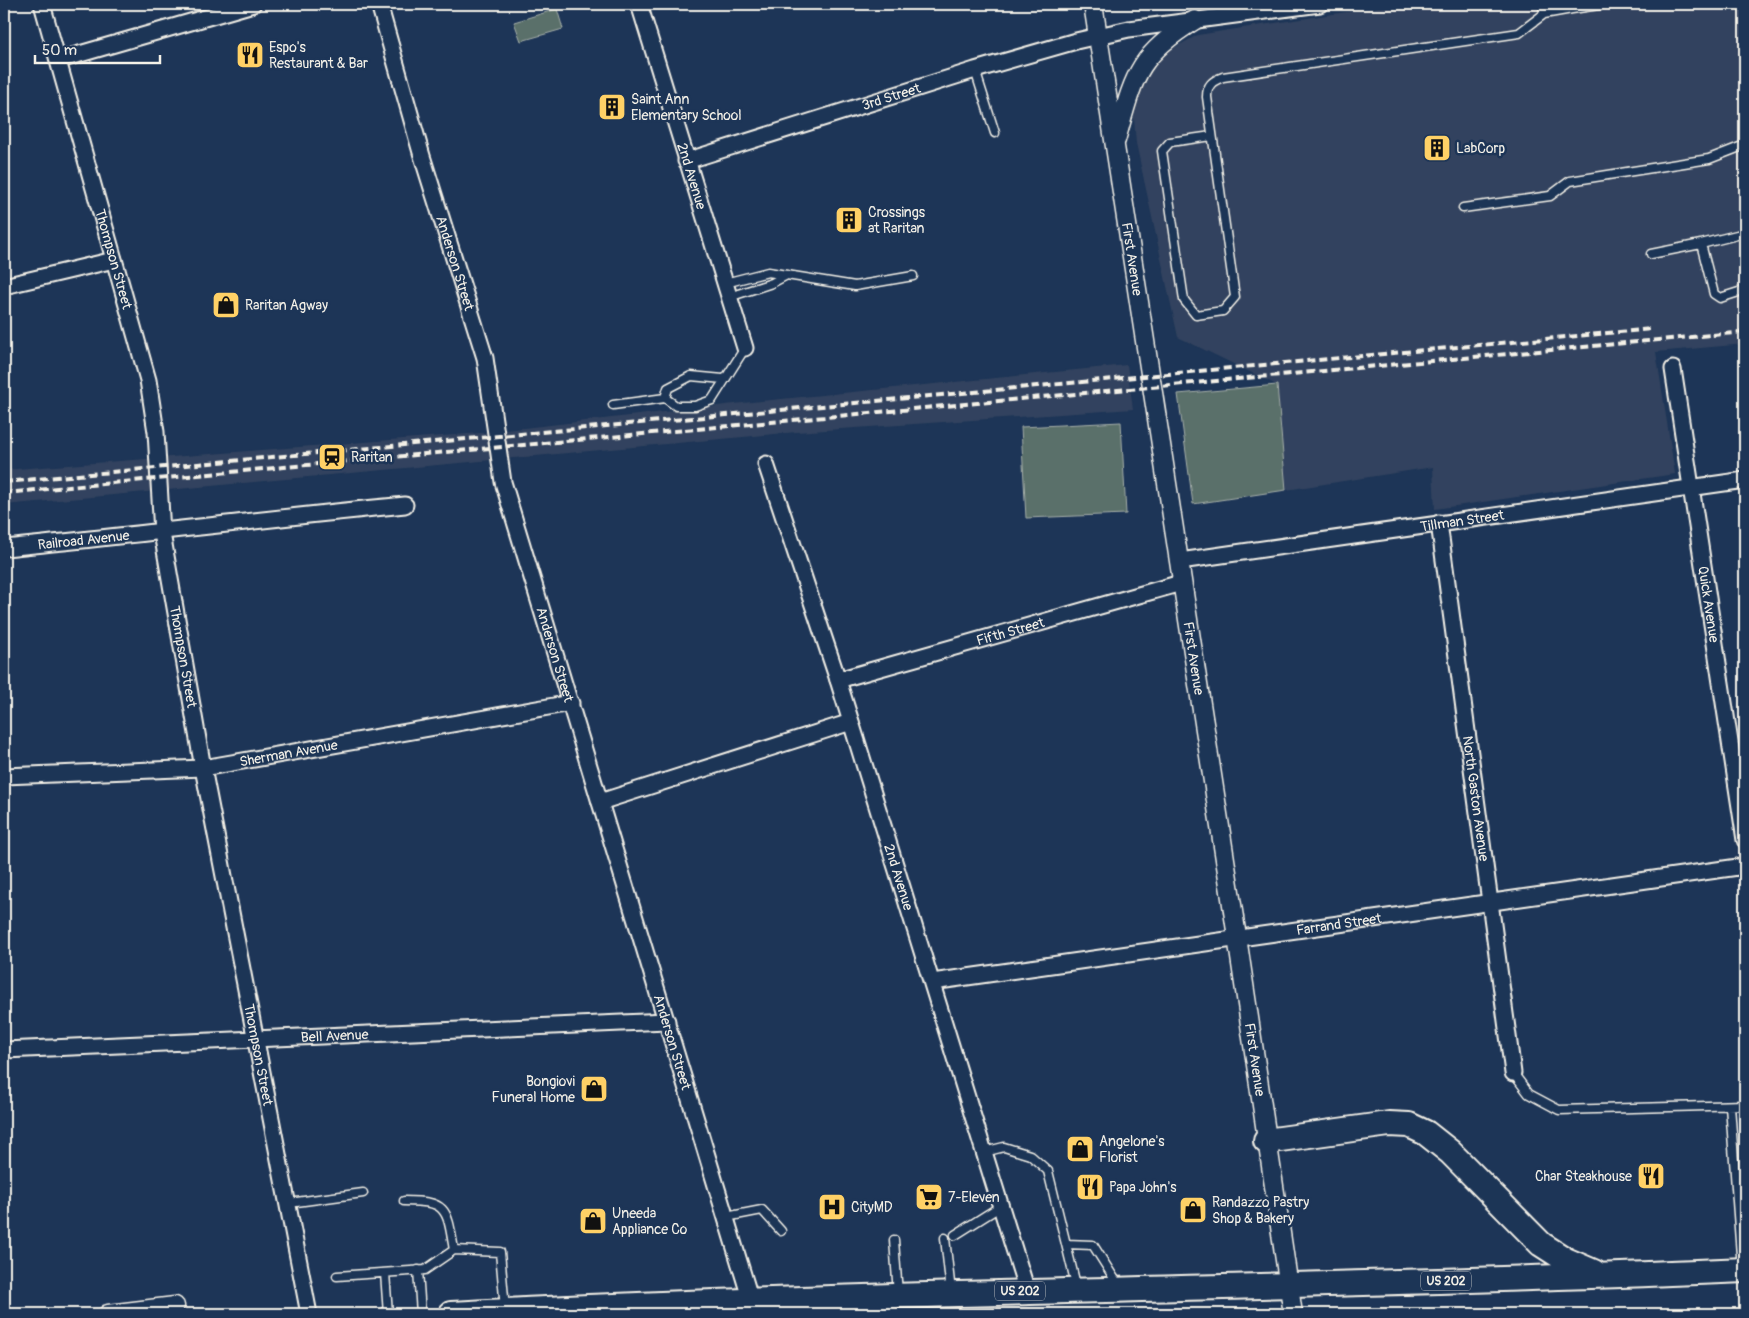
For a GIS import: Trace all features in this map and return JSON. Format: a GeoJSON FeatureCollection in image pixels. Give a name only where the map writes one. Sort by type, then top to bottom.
{"type":"FeatureCollection","features":[{"type":"Feature","properties":{"kind":"highway"},"geometry":{"type":"LineString","coordinates":[[1266,1141],[1389,1124],[1409,1125],[1426,1132],[1450,1152],[1541,1244],[1566,1260],[1603,1275]]}},
{"type":"Feature","properties":{"kind":"highway","name":"US 202"},"geometry":{"type":"LineString","coordinates":[[451,1314],[1027,1291],[1289,1286],[1744,1271]]}},
{"type":"Feature","properties":{"kind":"street","name":"Thompson Street"},"geometry":{"type":"LineString","coordinates":[[42,4],[144,363],[153,404],[162,533],[203,768],[289,1203],[309,1314]]}},
{"type":"Feature","properties":{"kind":"street"},"geometry":{"type":"LineString","coordinates":[[59,60],[253,4]]}},
{"type":"Feature","properties":{"kind":"street","name":"Anderson Street"},"geometry":{"type":"LineString","coordinates":[[379,4],[422,156],[485,358],[503,482],[751,1301]]}},
{"type":"Feature","properties":{"kind":"street","name":"2nd Avenue"},"geometry":{"type":"LineString","coordinates":[[639,4],[745,348]]}},
{"type":"Feature","properties":{"kind":"street","name":"First Avenue"},"geometry":{"type":"LineString","coordinates":[[1092,4],[1180,561],[1181,583],[1237,937],[1293,1314]]}},
{"type":"Feature","properties":{"kind":"street","name":"3rd Street"},"geometry":{"type":"LineString","coordinates":[[686,161],[975,70],[1097,36],[1195,20],[1320,4]]}},
{"type":"Feature","properties":{"kind":"street"},"geometry":{"type":"LineString","coordinates":[[1114,145],[1135,77],[1144,62],[1176,32],[1195,20]]}},
{"type":"Feature","properties":{"kind":"street"},"geometry":{"type":"LineString","coordinates":[[4,286],[114,260]]}},
{"type":"Feature","properties":{"kind":"street","name":"Quick Avenue"},"geometry":{"type":"LineString","coordinates":[[1673,369],[1745,840]]}},
{"type":"Feature","properties":{"kind":"street","name":"2nd Avenue"},"geometry":{"type":"LineString","coordinates":[[766,464],[838,680],[1027,1291]]}},
{"type":"Feature","properties":{"kind":"street","name":"Tillman Street"},"geometry":{"type":"LineString","coordinates":[[1180,561],[1745,480]]}},
{"type":"Feature","properties":{"kind":"street","name":"Railroad Avenue"},"geometry":{"type":"LineString","coordinates":[[4,548],[162,533],[259,519],[405,505]]}},
{"type":"Feature","properties":{"kind":"street","name":"North Gaston Avenue"},"geometry":{"type":"LineString","coordinates":[[1439,523],[1513,1073]]}},
{"type":"Feature","properties":{"kind":"street","name":"Fifth Street"},"geometry":{"type":"LineString","coordinates":[[838,680],[1181,583]]}},
{"type":"Feature","properties":{"kind":"street","name":"Sherman Avenue"},"geometry":{"type":"LineString","coordinates":[[4,776],[203,768],[571,703]]}},
{"type":"Feature","properties":{"kind":"street"},"geometry":{"type":"LineString","coordinates":[[600,802],[851,722]]}},
{"type":"Feature","properties":{"kind":"street","name":"Farrand Street"},"geometry":{"type":"LineString","coordinates":[[932,982],[1745,866]]}},
{"type":"Feature","properties":{"kind":"street","name":"Bell Avenue"},"geometry":{"type":"LineString","coordinates":[[4,1050],[667,1021]]}},
{"type":"Feature","properties":{"kind":"street"},"geometry":{"type":"LineString","coordinates":[[108,1314],[176,1306]]}},
{"type":"Feature","properties":{"kind":"lane"},"geometry":{"type":"LineString","coordinates":[[1543,4],[1544,14]]}},
{"type":"Feature","properties":{"kind":"lane"},"geometry":{"type":"LineString","coordinates":[[1212,136],[1170,142],[1162,151],[1184,300],[1196,314],[1223,312],[1235,297],[1207,92],[1208,86],[1217,79],[1519,33],[1544,14],[1572,6],[1606,4]]}},
{"type":"Feature","properties":{"kind":"lane"},"geometry":{"type":"LineString","coordinates":[[975,70],[995,133]]}},
{"type":"Feature","properties":{"kind":"lane"},"geometry":{"type":"LineString","coordinates":[[1463,208],[1550,196],[1570,181],[1709,159],[1745,145]]}},
{"type":"Feature","properties":{"kind":"lane"},"geometry":{"type":"LineString","coordinates":[[1651,254],[1745,233]]}},
{"type":"Feature","properties":{"kind":"lane"},"geometry":{"type":"LineString","coordinates":[[1701,244],[1714,294],[1720,298],[1745,290]]}},
{"type":"Feature","properties":{"kind":"lane"},"geometry":{"type":"LineString","coordinates":[[727,290],[768,272],[855,286],[913,276]]}},
{"type":"Feature","properties":{"kind":"lane"},"geometry":{"type":"LineString","coordinates":[[727,290],[772,283],[787,274]]}},
{"type":"Feature","properties":{"kind":"lane"},"geometry":{"type":"LineString","coordinates":[[613,405],[665,398],[676,406],[695,406],[712,400],[723,379],[745,348]]}},
{"type":"Feature","properties":{"kind":"lane"},"geometry":{"type":"LineString","coordinates":[[665,398],[668,388],[691,376],[723,379]]}},
{"type":"Feature","properties":{"kind":"lane"},"geometry":{"type":"LineString","coordinates":[[1513,1073],[1528,1094],[1559,1110],[1745,1106]]}},
{"type":"Feature","properties":{"kind":"lane"},"geometry":{"type":"LineString","coordinates":[[1730,1106],[1744,1271]]}},
{"type":"Feature","properties":{"kind":"lane"},"geometry":{"type":"LineString","coordinates":[[984,1152],[1004,1147],[1030,1155],[1048,1171],[1078,1290]]}},
{"type":"Feature","properties":{"kind":"lane"},"geometry":{"type":"LineString","coordinates":[[289,1203],[363,1193]]}},
{"type":"Feature","properties":{"kind":"lane"},"geometry":{"type":"LineString","coordinates":[[404,1202],[426,1201],[439,1205],[449,1218],[454,1250]]}},
{"type":"Feature","properties":{"kind":"lane"},"geometry":{"type":"LineString","coordinates":[[955,1235],[1001,1206]]}},
{"type":"Feature","properties":{"kind":"lane"},"geometry":{"type":"LineString","coordinates":[[726,1216],[762,1210],[781,1231]]}},
{"type":"Feature","properties":{"kind":"lane"},"geometry":{"type":"LineString","coordinates":[[945,1238],[952,1294]]}},
{"type":"Feature","properties":{"kind":"lane"},"geometry":{"type":"LineString","coordinates":[[894,1240],[898,1296]]}},
{"type":"Feature","properties":{"kind":"lane"},"geometry":{"type":"LineString","coordinates":[[1066,1244],[1093,1245],[1121,1289]]}},
{"type":"Feature","properties":{"kind":"lane"},"geometry":{"type":"LineString","coordinates":[[337,1276],[425,1270],[454,1250],[500,1252],[506,1311]]}},
{"type":"Feature","properties":{"kind":"lane"},"geometry":{"type":"LineString","coordinates":[[418,1270],[421,1314]]}},
{"type":"Feature","properties":{"kind":"lane"},"geometry":{"type":"LineString","coordinates":[[385,1272],[388,1314]]}},
{"type":"Feature","properties":{"kind":"shaded area"},"geometry":{"type":"Polygon","coordinates":[[[1398,4],[1745,4],[1745,344],[1656,352],[1675,474],[1435,509],[1433,467],[1286,490],[1277,385],[1178,337],[1136,143],[1133,105],[1141,79],[1166,52],[1198,35],[1398,4]]]}},
{"type":"Feature","properties":{"kind":"shaded area"},"geometry":{"type":"Polygon","coordinates":[[[1127,365],[1133,409],[796,432],[4,505],[4,470],[481,433],[752,402],[1127,365]]]}},
{"type":"Feature","properties":{"kind":"green space"},"geometry":{"type":"Polygon","coordinates":[[[557,9],[563,29],[521,41],[514,22],[557,9]]]}},
{"type":"Feature","properties":{"kind":"green space"},"geometry":{"type":"Polygon","coordinates":[[[1277,385],[1286,490],[1193,504],[1178,394],[1277,385]]]}},
{"type":"Feature","properties":{"kind":"green space"},"geometry":{"type":"Polygon","coordinates":[[[1121,422],[1126,514],[1026,518],[1021,427],[1121,422]]]}},
{"type":"Feature","properties":{"kind":"railway"},"geometry":{"type":"LineString","coordinates":[[4,482],[1652,329]]}},
{"type":"Feature","properties":{"kind":"railway"},"geometry":{"type":"LineString","coordinates":[[4,493],[1745,332]]}},
{"type":"Feature","properties":{"kind":"place","name":"Espo's Restaurant & Bar"},"geometry":{"type":"Point","coordinates":[250,55]}},
{"type":"Feature","properties":{"kind":"place","name":"Saint Ann Elementary School"},"geometry":{"type":"Point","coordinates":[612,107]}},
{"type":"Feature","properties":{"kind":"place","name":"LabCorp"},"geometry":{"type":"Point","coordinates":[1437,148]}},
{"type":"Feature","properties":{"kind":"place","name":"Crossings at Raritan"},"geometry":{"type":"Point","coordinates":[849,220]}},
{"type":"Feature","properties":{"kind":"place","name":"Raritan Agway"},"geometry":{"type":"Point","coordinates":[226,305]}},
{"type":"Feature","properties":{"kind":"place","name":"Raritan"},"geometry":{"type":"Point","coordinates":[332,457]}},
{"type":"Feature","properties":{"kind":"place","name":"Bongiovi Funeral Home"},"geometry":{"type":"Point","coordinates":[594,1089]}},
{"type":"Feature","properties":{"kind":"place","name":"Angelone's Florist"},"geometry":{"type":"Point","coordinates":[1080,1149]}},
{"type":"Feature","properties":{"kind":"place","name":"Char Steakhouse"},"geometry":{"type":"Point","coordinates":[1651,1176]}},
{"type":"Feature","properties":{"kind":"place","name":"Papa John's"},"geometry":{"type":"Point","coordinates":[1090,1187]}},
{"type":"Feature","properties":{"kind":"place","name":"7-Eleven"},"geometry":{"type":"Point","coordinates":[929,1197]}},
{"type":"Feature","properties":{"kind":"place","name":"CityMD"},"geometry":{"type":"Point","coordinates":[832,1207]}},
{"type":"Feature","properties":{"kind":"place","name":"Randazzo Pastry Shop & Bakery"},"geometry":{"type":"Point","coordinates":[1193,1210]}},
{"type":"Feature","properties":{"kind":"place","name":"Uneeda Appliance Co"},"geometry":{"type":"Point","coordinates":[593,1221]}}]}
